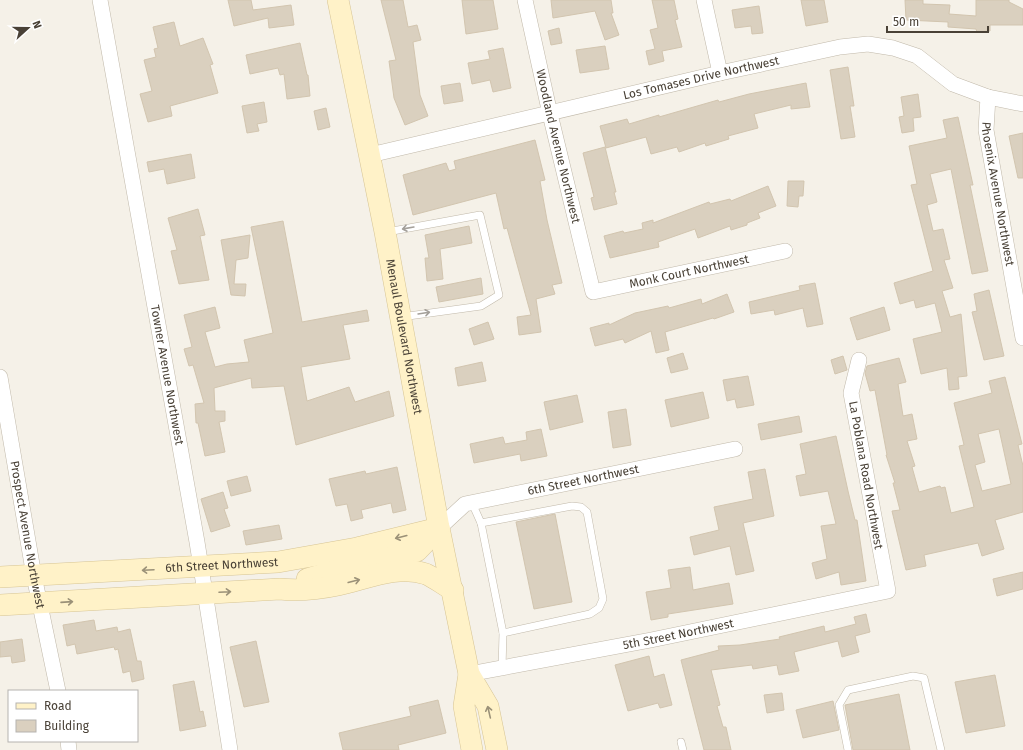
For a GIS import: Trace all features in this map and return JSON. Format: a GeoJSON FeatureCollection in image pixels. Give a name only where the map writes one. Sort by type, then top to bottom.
{"type":"FeatureCollection","features":[{"type":"Feature","properties":{"kind":"main road","name":"Menaul Boulevard Northwest"},"geometry":{"type":"LineString","coordinates":[[338,0],[385,232],[439,528],[453,590],[469,674],[464,706],[472,750]]}},
{"type":"Feature","properties":{"kind":"main road","name":"6th Street Northwest"},"geometry":{"type":"LineString","coordinates":[[0,577],[278,562],[357,548],[439,528]]}},
{"type":"Feature","properties":{"kind":"main road","name":"6th Street Northwest"},"geometry":{"type":"LineString","coordinates":[[280,589],[321,574],[417,552],[439,528]]}},
{"type":"Feature","properties":{"kind":"main road","name":"6th Street Northwest"},"geometry":{"type":"LineString","coordinates":[[0,604],[280,589],[295,591],[338,585],[376,575],[407,571],[426,574],[453,590]]}},
{"type":"Feature","properties":{"kind":"main road","name":"Menaul Boulevard Northwest"},"geometry":{"type":"LineString","coordinates":[[469,674],[488,706],[497,750]]}},
{"type":"Feature","properties":{"kind":"street","name":"Towner Avenue Northwest"},"geometry":{"type":"LineString","coordinates":[[100,0],[200,567],[230,750]]}},
{"type":"Feature","properties":{"kind":"street","name":"Woodland Avenue Northwest"},"geometry":{"type":"LineString","coordinates":[[525,0],[550,114],[593,292]]}},
{"type":"Feature","properties":{"kind":"street"},"geometry":{"type":"LineString","coordinates":[[704,0],[720,73]]}},
{"type":"Feature","properties":{"kind":"street","name":"Los Tomases Drive Northwest"},"geometry":{"type":"LineString","coordinates":[[370,155],[720,73],[840,47],[868,44],[893,48],[917,56],[952,84],[988,97],[1023,104]]}},
{"type":"Feature","properties":{"kind":"street","name":"Phoenix Avenue Northwest"},"geometry":{"type":"LineString","coordinates":[[988,97],[986,130],[1023,338]]}},
{"type":"Feature","properties":{"kind":"street","name":"Monk Court Northwest"},"geometry":{"type":"LineString","coordinates":[[593,292],[785,252]]}},
{"type":"Feature","properties":{"kind":"street","name":"La Poblana Road Northwest"},"geometry":{"type":"LineString","coordinates":[[859,360],[851,393],[888,591]]}},
{"type":"Feature","properties":{"kind":"street","name":"Prospect Avenue Northwest"},"geometry":{"type":"LineString","coordinates":[[0,377],[34,576],[41,603],[58,690]]}},
{"type":"Feature","properties":{"kind":"street","name":"6th Street Northwest"},"geometry":{"type":"LineString","coordinates":[[439,528],[465,504],[735,449]]}},
{"type":"Feature","properties":{"kind":"street","name":"5th Street Northwest"},"geometry":{"type":"LineString","coordinates":[[469,674],[664,637],[888,591]]}},
{"type":"Feature","properties":{"kind":"lane"},"geometry":{"type":"LineString","coordinates":[[385,232],[480,215],[499,295],[481,306],[400,317]]}},
{"type":"Feature","properties":{"kind":"lane"},"geometry":{"type":"LineString","coordinates":[[472,503],[481,523],[503,633],[502,668]]}},
{"type":"Feature","properties":{"kind":"lane"},"geometry":{"type":"LineString","coordinates":[[481,523],[572,506],[581,507],[587,512],[603,599],[599,608],[590,614],[503,633]]}},
{"type":"Feature","properties":{"kind":"lane"},"geometry":{"type":"LineString","coordinates":[[848,750],[839,705],[848,690],[913,676],[924,678],[941,750]]}},
{"type":"Feature","properties":{"kind":"lane"},"geometry":{"type":"LineString","coordinates":[[681,742],[683,750]]}},
{"type":"Feature","properties":{"kind":"building"},"geometry":{"type":"Polygon","coordinates":[[[228,0],[251,0],[253,10],[291,5],[294,25],[269,28],[268,18],[234,26],[228,0]]]}},
{"type":"Feature","properties":{"kind":"building"},"geometry":{"type":"Polygon","coordinates":[[[381,0],[403,0],[408,27],[417,25],[421,40],[413,42],[420,95],[428,116],[405,125],[394,98],[389,61],[396,60],[381,0]]]}},
{"type":"Feature","properties":{"kind":"building"},"geometry":{"type":"Polygon","coordinates":[[[462,0],[493,0],[498,29],[466,34],[462,0]]]}},
{"type":"Feature","properties":{"kind":"building"},"geometry":{"type":"Polygon","coordinates":[[[551,0],[611,0],[613,13],[611,13],[619,35],[605,40],[595,11],[553,18],[551,0]]]}},
{"type":"Feature","properties":{"kind":"building"},"geometry":{"type":"Polygon","coordinates":[[[652,0],[674,0],[678,19],[675,20],[682,47],[662,51],[664,61],[649,65],[646,51],[655,49],[650,30],[658,28],[652,0]]]}},
{"type":"Feature","properties":{"kind":"building"},"geometry":{"type":"Polygon","coordinates":[[[801,0],[824,0],[828,22],[806,26],[801,0]]]}},
{"type":"Feature","properties":{"kind":"building"},"geometry":{"type":"Polygon","coordinates":[[[905,0],[923,0],[923,4],[950,5],[949,14],[976,16],[976,0],[1009,0],[1009,2],[1023,9],[1023,25],[990,25],[990,31],[977,32],[976,29],[948,27],[948,22],[906,20],[905,0]]]}},
{"type":"Feature","properties":{"kind":"building"},"geometry":{"type":"Polygon","coordinates":[[[759,6],[763,33],[752,34],[751,26],[735,28],[732,10],[759,6]]]}},
{"type":"Feature","properties":{"kind":"building"},"geometry":{"type":"Polygon","coordinates":[[[174,22],[180,46],[203,38],[213,64],[210,65],[218,93],[170,106],[172,116],[148,122],[140,94],[152,91],[144,60],[156,57],[154,49],[158,48],[153,27],[174,22]]]}},
{"type":"Feature","properties":{"kind":"building"},"geometry":{"type":"Polygon","coordinates":[[[559,28],[562,43],[551,45],[548,31],[559,28]]]}},
{"type":"Feature","properties":{"kind":"building"},"geometry":{"type":"Polygon","coordinates":[[[300,43],[308,75],[310,96],[287,99],[284,74],[280,75],[278,68],[250,74],[246,55],[300,43]]]}},
{"type":"Feature","properties":{"kind":"building"},"geometry":{"type":"Polygon","coordinates":[[[605,46],[609,69],[580,73],[576,50],[605,46]]]}},
{"type":"Feature","properties":{"kind":"building"},"geometry":{"type":"Polygon","coordinates":[[[503,48],[511,88],[493,92],[490,80],[472,84],[468,63],[490,59],[488,51],[503,48]]]}},
{"type":"Feature","properties":{"kind":"building"},"geometry":{"type":"Polygon","coordinates":[[[848,67],[854,106],[850,106],[855,137],[841,139],[830,70],[848,67]]]}},
{"type":"Feature","properties":{"kind":"building"},"geometry":{"type":"Polygon","coordinates":[[[460,83],[463,101],[444,104],[441,86],[460,83]]]}},
{"type":"Feature","properties":{"kind":"building"},"geometry":{"type":"Polygon","coordinates":[[[806,83],[810,107],[791,109],[791,105],[754,114],[758,128],[728,136],[729,139],[706,146],[705,143],[679,152],[677,147],[651,154],[646,137],[606,148],[600,126],[627,119],[629,124],[718,100],[719,102],[749,94],[806,83]]]}},
{"type":"Feature","properties":{"kind":"building"},"geometry":{"type":"Polygon","coordinates":[[[918,94],[921,117],[913,118],[914,131],[902,133],[899,117],[904,116],[901,97],[918,94]]]}},
{"type":"Feature","properties":{"kind":"building"},"geometry":{"type":"Polygon","coordinates":[[[264,102],[267,122],[257,124],[259,131],[247,133],[242,106],[264,102]]]}},
{"type":"Feature","properties":{"kind":"building"},"geometry":{"type":"Polygon","coordinates":[[[326,108],[330,127],[318,130],[314,111],[326,108]]]}},
{"type":"Feature","properties":{"kind":"building"},"geometry":{"type":"Polygon","coordinates":[[[958,117],[973,185],[970,185],[988,271],[972,274],[951,169],[930,174],[937,202],[927,205],[933,231],[943,229],[950,259],[944,260],[953,288],[942,291],[950,317],[961,314],[967,376],[958,377],[959,389],[949,390],[947,368],[921,374],[913,339],[942,332],[935,303],[916,308],[914,300],[900,304],[894,283],[933,271],[911,185],[917,184],[909,146],[947,138],[943,120],[958,117]]]}},
{"type":"Feature","properties":{"kind":"building"},"geometry":{"type":"Polygon","coordinates":[[[1023,133],[1023,178],[1018,178],[1009,136],[1023,133]]]}},
{"type":"Feature","properties":{"kind":"building"},"geometry":{"type":"Polygon","coordinates":[[[535,140],[545,180],[540,181],[547,220],[562,283],[552,285],[555,294],[536,299],[541,332],[519,335],[517,317],[531,315],[507,228],[504,229],[496,193],[413,215],[403,175],[446,163],[449,171],[456,169],[454,161],[535,140]]]}},
{"type":"Feature","properties":{"kind":"building"},"geometry":{"type":"Polygon","coordinates":[[[605,147],[616,192],[614,192],[617,204],[594,210],[591,198],[594,197],[583,153],[605,147]]]}},
{"type":"Feature","properties":{"kind":"building"},"geometry":{"type":"Polygon","coordinates":[[[191,154],[195,178],[167,184],[164,169],[149,172],[147,162],[191,154]]]}},
{"type":"Feature","properties":{"kind":"building"},"geometry":{"type":"Polygon","coordinates":[[[788,181],[804,181],[803,196],[799,196],[798,207],[787,206],[788,181]]]}},
{"type":"Feature","properties":{"kind":"building"},"geometry":{"type":"Polygon","coordinates":[[[768,186],[776,206],[758,213],[760,218],[747,223],[747,225],[731,230],[730,226],[698,238],[695,229],[658,242],[659,247],[610,258],[604,236],[623,231],[624,233],[643,229],[642,223],[653,220],[653,223],[709,202],[710,204],[730,199],[731,201],[768,186]]]}},
{"type":"Feature","properties":{"kind":"building"},"geometry":{"type":"Polygon","coordinates":[[[198,209],[205,235],[200,236],[209,280],[179,284],[171,251],[177,250],[168,218],[198,209]]]}},
{"type":"Feature","properties":{"kind":"building"},"geometry":{"type":"Polygon","coordinates":[[[283,221],[302,322],[367,310],[369,321],[343,325],[350,359],[301,367],[307,401],[349,387],[355,402],[389,391],[394,416],[296,445],[284,386],[252,388],[251,378],[214,388],[215,411],[225,411],[225,421],[219,422],[225,452],[205,456],[198,423],[196,423],[195,404],[204,403],[193,365],[189,366],[184,349],[192,347],[184,315],[215,307],[220,328],[205,332],[215,367],[227,364],[249,362],[244,340],[273,333],[251,227],[283,221]]]}},
{"type":"Feature","properties":{"kind":"building"},"geometry":{"type":"Polygon","coordinates":[[[469,226],[472,243],[440,249],[443,279],[427,281],[425,258],[429,258],[425,235],[469,226]]]}},
{"type":"Feature","properties":{"kind":"building"},"geometry":{"type":"Polygon","coordinates":[[[250,235],[248,258],[236,260],[234,284],[246,284],[245,296],[231,295],[221,240],[250,235]]]}},
{"type":"Feature","properties":{"kind":"building"},"geometry":{"type":"Polygon","coordinates":[[[481,278],[483,294],[439,302],[436,287],[481,278]]]}},
{"type":"Feature","properties":{"kind":"building"},"geometry":{"type":"Polygon","coordinates":[[[815,283],[823,324],[807,327],[803,308],[775,315],[774,310],[751,314],[749,302],[800,290],[799,286],[815,283]]]}},
{"type":"Feature","properties":{"kind":"building"},"geometry":{"type":"Polygon","coordinates":[[[989,290],[1004,356],[984,360],[972,312],[977,311],[974,294],[989,290]]]}},
{"type":"Feature","properties":{"kind":"building"},"geometry":{"type":"Polygon","coordinates":[[[727,294],[734,312],[665,332],[669,350],[656,353],[651,331],[625,343],[623,339],[595,346],[590,328],[609,323],[609,325],[635,313],[668,306],[669,308],[701,299],[702,304],[727,294]]]}},
{"type":"Feature","properties":{"kind":"building"},"geometry":{"type":"Polygon","coordinates":[[[884,307],[890,330],[857,340],[850,318],[884,307]]]}},
{"type":"Feature","properties":{"kind":"building"},"geometry":{"type":"Polygon","coordinates":[[[488,322],[494,339],[474,345],[469,329],[488,322]]]}},
{"type":"Feature","properties":{"kind":"building"},"geometry":{"type":"Polygon","coordinates":[[[683,353],[688,369],[671,373],[667,358],[683,353]]]}},
{"type":"Feature","properties":{"kind":"building"},"geometry":{"type":"Polygon","coordinates":[[[843,356],[847,370],[835,374],[831,360],[843,356]]]}},
{"type":"Feature","properties":{"kind":"building"},"geometry":{"type":"Polygon","coordinates":[[[899,358],[906,382],[898,384],[903,416],[912,414],[917,439],[907,441],[915,466],[912,467],[919,492],[940,486],[941,488],[945,487],[951,513],[974,507],[959,446],[964,445],[954,403],[992,393],[989,381],[1005,377],[1022,444],[1018,445],[1023,466],[1023,512],[995,520],[1004,549],[982,556],[978,543],[924,555],[926,566],[906,570],[892,511],[900,510],[893,483],[895,483],[886,455],[875,390],[870,391],[865,373],[867,366],[899,358]],[[999,429],[978,434],[985,462],[975,465],[982,491],[1011,484],[999,429]]]}},
{"type":"Feature","properties":{"kind":"building"},"geometry":{"type":"Polygon","coordinates":[[[482,362],[486,381],[458,386],[455,368],[482,362]]]}},
{"type":"Feature","properties":{"kind":"building"},"geometry":{"type":"Polygon","coordinates":[[[748,376],[754,405],[737,408],[735,399],[727,401],[723,380],[748,376]]]}},
{"type":"Feature","properties":{"kind":"building"},"geometry":{"type":"Polygon","coordinates":[[[703,392],[709,418],[671,427],[665,400],[703,392]]]}},
{"type":"Feature","properties":{"kind":"building"},"geometry":{"type":"Polygon","coordinates":[[[577,395],[583,422],[550,430],[544,402],[577,395]]]}},
{"type":"Feature","properties":{"kind":"building"},"geometry":{"type":"Polygon","coordinates":[[[626,409],[631,445],[613,448],[608,412],[626,409]]]}},
{"type":"Feature","properties":{"kind":"building"},"geometry":{"type":"Polygon","coordinates":[[[799,416],[802,432],[761,440],[758,424],[799,416]]]}},
{"type":"Feature","properties":{"kind":"building"},"geometry":{"type":"Polygon","coordinates":[[[541,429],[547,456],[521,461],[520,454],[474,463],[470,444],[503,437],[505,444],[527,440],[526,432],[541,429]]]}},
{"type":"Feature","properties":{"kind":"building"},"geometry":{"type":"Polygon","coordinates":[[[836,436],[855,520],[857,520],[866,581],[841,585],[839,572],[816,579],[812,563],[827,559],[821,526],[836,524],[828,491],[800,496],[796,476],[806,474],[800,444],[836,436]]]}},
{"type":"Feature","properties":{"kind":"building"},"geometry":{"type":"Polygon","coordinates":[[[397,467],[406,510],[393,513],[391,503],[361,510],[363,518],[351,521],[347,504],[336,506],[329,479],[365,471],[366,474],[397,467]]]}},
{"type":"Feature","properties":{"kind":"building"},"geometry":{"type":"Polygon","coordinates":[[[765,469],[774,516],[743,523],[754,571],[736,575],[730,546],[694,555],[690,537],[719,530],[714,507],[753,499],[748,472],[765,469]]]}},
{"type":"Feature","properties":{"kind":"building"},"geometry":{"type":"Polygon","coordinates":[[[247,476],[251,491],[231,496],[227,481],[247,476]]]}},
{"type":"Feature","properties":{"kind":"building"},"geometry":{"type":"Polygon","coordinates":[[[223,492],[228,508],[224,509],[230,526],[211,532],[201,499],[223,492]]]}},
{"type":"Feature","properties":{"kind":"building"},"geometry":{"type":"Polygon","coordinates":[[[555,514],[572,602],[534,609],[516,522],[555,514]]]}},
{"type":"Feature","properties":{"kind":"building"},"geometry":{"type":"Polygon","coordinates":[[[279,525],[282,539],[246,545],[243,531],[279,525]]]}},
{"type":"Feature","properties":{"kind":"building"},"geometry":{"type":"Polygon","coordinates":[[[690,567],[693,590],[729,583],[733,604],[668,614],[668,617],[651,620],[646,592],[671,588],[668,570],[690,567]]]}},
{"type":"Feature","properties":{"kind":"building"},"geometry":{"type":"Polygon","coordinates":[[[1023,572],[1023,589],[997,596],[993,579],[1023,572]]]}},
{"type":"Feature","properties":{"kind":"building"},"geometry":{"type":"Polygon","coordinates":[[[866,614],[870,632],[855,636],[859,652],[842,657],[838,641],[794,652],[799,671],[779,675],[777,665],[753,669],[752,665],[711,670],[720,705],[717,706],[723,727],[726,727],[731,750],[704,750],[681,660],[719,650],[718,646],[740,645],[780,639],[779,637],[824,626],[825,632],[856,624],[854,617],[866,614]]]}},
{"type":"Feature","properties":{"kind":"building"},"geometry":{"type":"Polygon","coordinates":[[[94,620],[96,631],[117,627],[118,632],[130,629],[137,661],[141,661],[144,679],[132,682],[130,671],[123,673],[118,649],[115,650],[114,647],[77,654],[75,644],[67,646],[63,625],[94,620]]]}},
{"type":"Feature","properties":{"kind":"building"},"geometry":{"type":"Polygon","coordinates":[[[22,639],[25,661],[12,663],[11,656],[0,657],[0,642],[22,639]]]}},
{"type":"Feature","properties":{"kind":"building"},"geometry":{"type":"Polygon","coordinates":[[[256,641],[269,702],[244,707],[230,647],[256,641]]]}},
{"type":"Feature","properties":{"kind":"building"},"geometry":{"type":"Polygon","coordinates":[[[649,656],[654,677],[664,674],[672,705],[660,708],[658,703],[628,711],[615,665],[649,656]]]}},
{"type":"Feature","properties":{"kind":"building"},"geometry":{"type":"Polygon","coordinates":[[[995,675],[1005,726],[966,733],[955,682],[995,675]]]}},
{"type":"Feature","properties":{"kind":"building"},"geometry":{"type":"Polygon","coordinates":[[[194,681],[200,712],[203,711],[206,726],[180,731],[173,685],[194,681]]]}},
{"type":"Feature","properties":{"kind":"building"},"geometry":{"type":"Polygon","coordinates":[[[782,693],[784,710],[767,713],[764,695],[782,693]]]}},
{"type":"Feature","properties":{"kind":"building"},"geometry":{"type":"Polygon","coordinates":[[[899,694],[910,750],[853,750],[845,705],[899,694]]]}},
{"type":"Feature","properties":{"kind":"building"},"geometry":{"type":"Polygon","coordinates":[[[438,700],[446,733],[398,745],[399,750],[343,750],[339,733],[411,716],[409,707],[438,700]]]}},
{"type":"Feature","properties":{"kind":"building"},"geometry":{"type":"Polygon","coordinates":[[[833,701],[839,730],[803,738],[796,710],[833,701]]]}}]}
